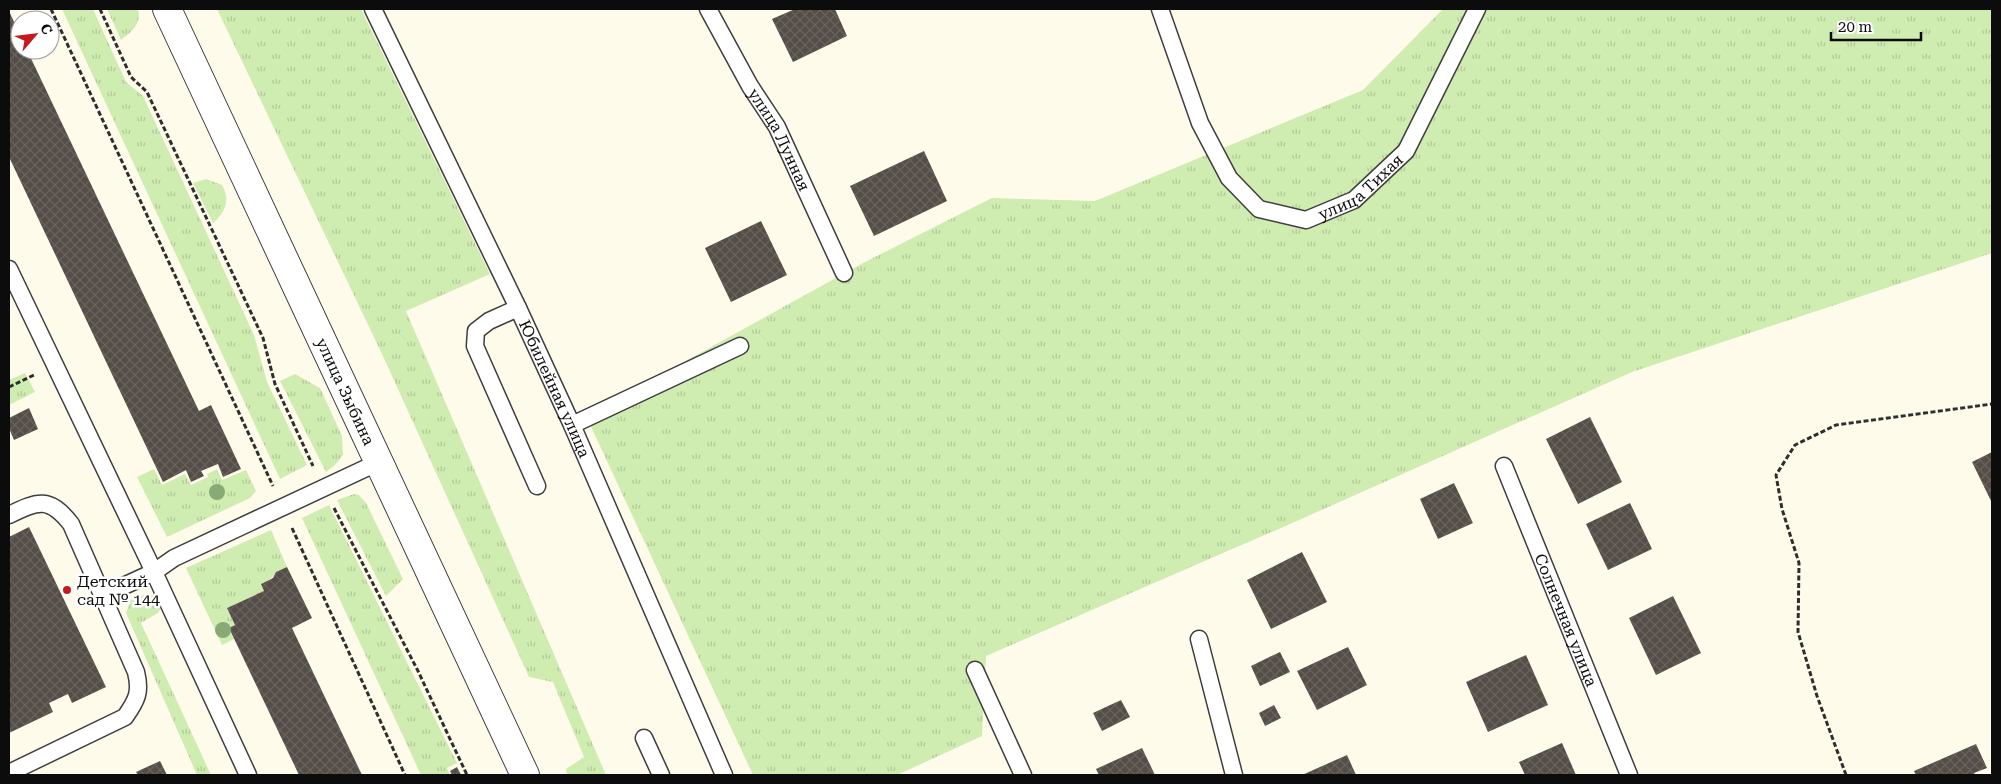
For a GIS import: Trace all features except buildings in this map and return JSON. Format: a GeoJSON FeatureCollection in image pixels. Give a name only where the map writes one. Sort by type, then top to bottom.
{"type":"FeatureCollection","features":[{"type":"Feature","properties":{"kind":"street","name":"улица Зыбина"},"geometry":{"type":"LineString","coordinates":[[167,9],[525,775]]}},
{"type":"Feature","properties":{"kind":"lane","name":"Юбилейная улица"},"geometry":{"type":"LineString","coordinates":[[373,9],[518,308],[572,425],[724,775]]}},
{"type":"Feature","properties":{"kind":"lane","name":"улица Лунная"},"geometry":{"type":"LineString","coordinates":[[708,9],[750,86],[777,127],[844,272]]}},
{"type":"Feature","properties":{"kind":"lane","name":"улица Тихая"},"geometry":{"type":"LineString","coordinates":[[1160,9],[1200,123],[1229,178],[1259,209],[1306,220],[1354,200],[1406,151],[1477,9]]}},
{"type":"Feature","properties":{"kind":"lane"},"geometry":{"type":"LineString","coordinates":[[9,269],[154,572],[248,775]]}},
{"type":"Feature","properties":{"kind":"lane"},"geometry":{"type":"LineString","coordinates":[[518,308],[489,321],[476,330],[475,346],[537,486]]}},
{"type":"Feature","properties":{"kind":"lane"},"geometry":{"type":"LineString","coordinates":[[572,425],[740,346]]}},
{"type":"Feature","properties":{"kind":"lane"},"geometry":{"type":"LineString","coordinates":[[104,595],[154,572],[174,558],[379,462]]}},
{"type":"Feature","properties":{"kind":"lane","name":"Солнечная улица"},"geometry":{"type":"LineString","coordinates":[[1504,466],[1629,775]]}},
{"type":"Feature","properties":{"kind":"lane"},"geometry":{"type":"LineString","coordinates":[[9,515],[29,506],[44,504],[59,508],[71,524],[104,595],[136,672],[140,687],[134,704],[125,717],[9,773]]}},
{"type":"Feature","properties":{"kind":"lane"},"geometry":{"type":"LineString","coordinates":[[1199,638],[1234,775]]}},
{"type":"Feature","properties":{"kind":"lane"},"geometry":{"type":"LineString","coordinates":[[975,670],[1023,775]]}},
{"type":"Feature","properties":{"kind":"lane"},"geometry":{"type":"LineString","coordinates":[[644,738],[661,775]]}},
{"type":"Feature","properties":{"kind":"path"},"geometry":{"type":"LineString","coordinates":[[51,9],[405,775]]}},
{"type":"Feature","properties":{"kind":"path"},"geometry":{"type":"LineString","coordinates":[[100,9],[131,77],[147,92],[263,338],[275,384],[324,489],[418,671],[467,775]]}},
{"type":"Feature","properties":{"kind":"path"},"geometry":{"type":"LineString","coordinates":[[1846,775],[1817,696],[1798,632],[1799,562],[1782,509],[1776,475],[1795,445],[1836,425],[1992,404]]}},
{"type":"Feature","properties":{"kind":"green space"},"geometry":{"type":"Polygon","coordinates":[[[62,9],[93,9],[126,82],[143,96],[254,335],[267,382],[307,465],[280,479],[62,9]]]}},
{"type":"Feature","properties":{"kind":"green space"},"geometry":{"type":"Polygon","coordinates":[[[107,9],[138,9],[139,19],[137,23],[121,40],[107,9]]]}},
{"type":"Feature","properties":{"kind":"green space"},"geometry":{"type":"Polygon","coordinates":[[[217,9],[361,9],[490,274],[406,311],[606,775],[567,775],[566,769],[584,757],[553,682],[529,677],[382,354],[217,9]]]}},
{"type":"Feature","properties":{"kind":"green space"},"geometry":{"type":"Polygon","coordinates":[[[1443,9],[1992,9],[1992,253],[1632,372],[1290,524],[986,656],[982,736],[897,775],[753,775],[586,416],[865,262],[992,198],[1095,201],[1363,90],[1443,9]]]}},
{"type":"Feature","properties":{"kind":"green space"},"geometry":{"type":"Polygon","coordinates":[[[206,179],[222,185],[226,196],[225,206],[221,215],[213,223],[193,183],[206,179]]]}},
{"type":"Feature","properties":{"kind":"green space"},"geometry":{"type":"Polygon","coordinates":[[[25,373],[35,392],[9,405],[9,380],[25,373]]]}},
{"type":"Feature","properties":{"kind":"green space"},"geometry":{"type":"Polygon","coordinates":[[[295,374],[320,388],[342,436],[343,455],[326,472],[280,381],[295,374]]]}},
{"type":"Feature","properties":{"kind":"green space"},"geometry":{"type":"Polygon","coordinates":[[[154,469],[162,485],[185,474],[191,485],[208,477],[207,474],[217,469],[222,480],[246,470],[256,491],[250,498],[167,537],[137,477],[154,469]]]}},
{"type":"Feature","properties":{"kind":"green space"},"geometry":{"type":"Polygon","coordinates":[[[354,494],[359,495],[366,503],[403,579],[386,596],[337,500],[354,494]]]}},
{"type":"Feature","properties":{"kind":"green space"},"geometry":{"type":"Polygon","coordinates":[[[329,505],[457,763],[447,768],[450,775],[421,775],[302,518],[329,505]]]}},
{"type":"Feature","properties":{"kind":"green space"},"geometry":{"type":"Polygon","coordinates":[[[271,530],[287,567],[261,584],[264,591],[227,608],[235,625],[229,628],[234,639],[222,645],[186,568],[271,530]]]}},
{"type":"Feature","properties":{"kind":"green space"},"geometry":{"type":"Polygon","coordinates":[[[150,593],[158,601],[161,608],[158,613],[141,623],[211,775],[197,775],[126,613],[131,600],[150,593]]]}},
{"type":"Feature","properties":{"kind":"place","name":"Детский сад № 144"},"geometry":{"type":"Point","coordinates":[67,590]}}]}
